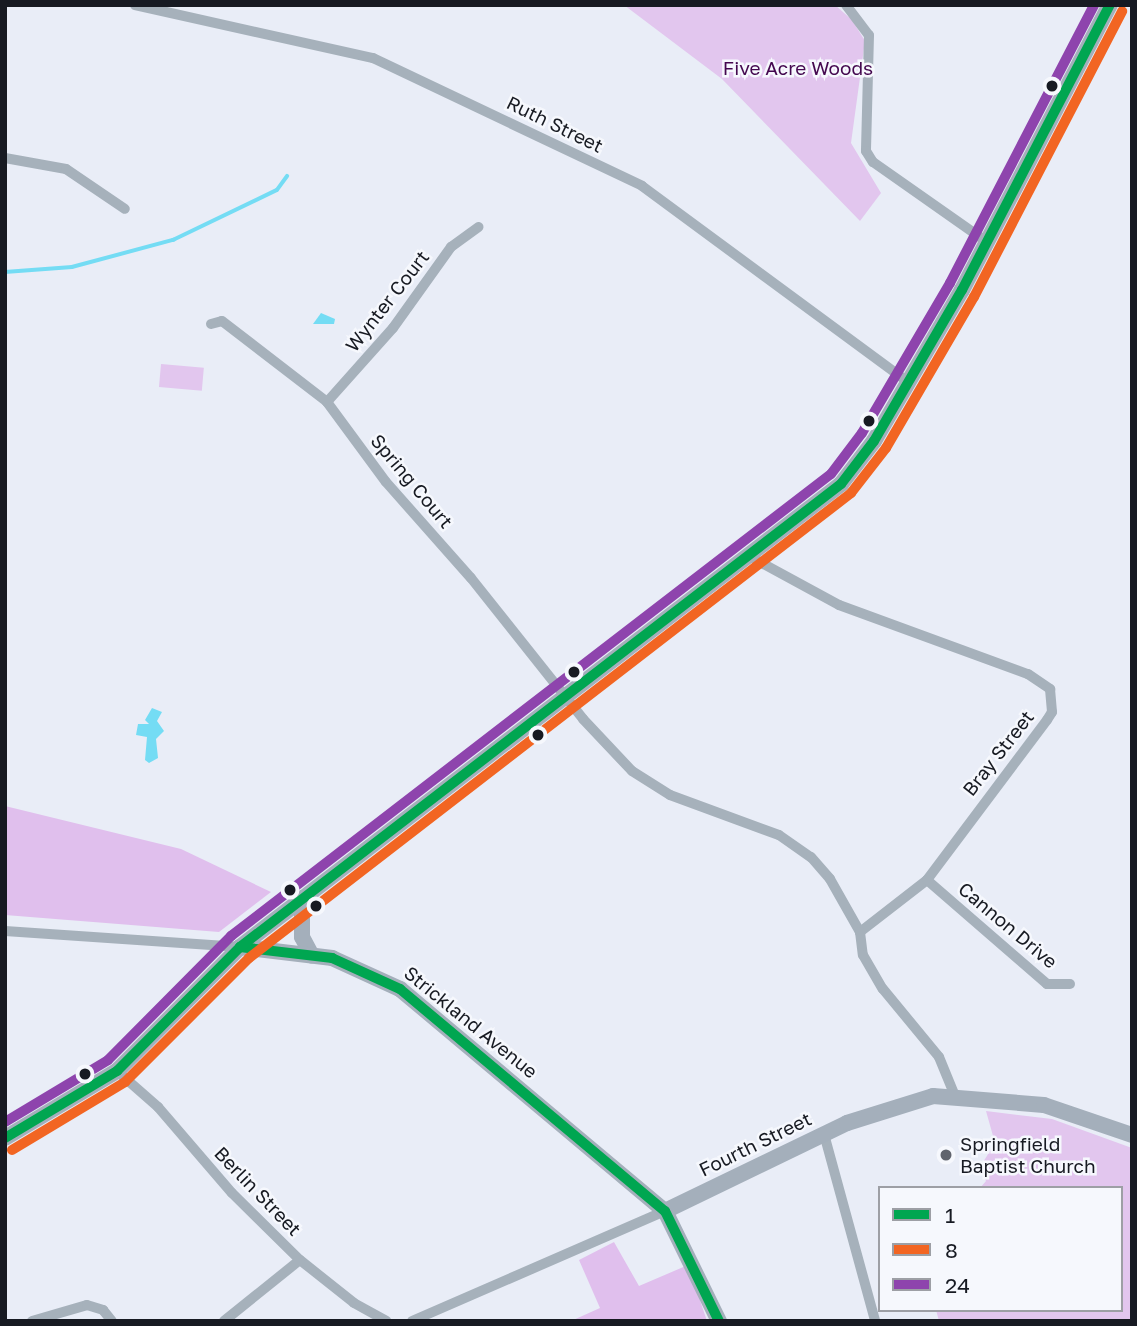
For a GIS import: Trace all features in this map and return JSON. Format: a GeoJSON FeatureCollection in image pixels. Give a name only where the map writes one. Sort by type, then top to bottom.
{"type":"FeatureCollection","features":[{"type":"Feature","properties":{"kind":"main road"},"geometry":{"type":"LineString","coordinates":[[5,1138],[117,1071],[240,947],[563,693],[841,484],[874,441],[987,242],[1110,5]]}},
{"type":"Feature","properties":{"kind":"main road"},"geometry":{"type":"LineString","coordinates":[[302,898],[302,937],[312,956]]}},
{"type":"Feature","properties":{"kind":"main road","name":"Strickland Avenue"},"geometry":{"type":"LineString","coordinates":[[240,947],[352,964],[400,989],[665,1211]]}},
{"type":"Feature","properties":{"kind":"main road","name":"Fourth Street"},"geometry":{"type":"LineString","coordinates":[[665,1211],[824,1134],[912,1102],[955,1096],[1044,1105],[1132,1135]]}},
{"type":"Feature","properties":{"kind":"main road"},"geometry":{"type":"LineString","coordinates":[[665,1211],[719,1321]]}},
{"type":"Feature","properties":{"kind":"street","name":"Ruth Street"},"geometry":{"type":"LineString","coordinates":[[135,5],[373,58],[642,186],[908,382]]}},
{"type":"Feature","properties":{"kind":"street"},"geometry":{"type":"LineString","coordinates":[[846,5],[869,35],[866,151],[873,162],[987,242]]}},
{"type":"Feature","properties":{"kind":"street"},"geometry":{"type":"LineString","coordinates":[[5,158],[66,169],[125,209]]}},
{"type":"Feature","properties":{"kind":"street","name":"Wynter Court"},"geometry":{"type":"LineString","coordinates":[[327,402],[394,328],[451,247],[479,227]]}},
{"type":"Feature","properties":{"kind":"street","name":"Spring Court"},"geometry":{"type":"LineString","coordinates":[[211,324],[222,321],[327,402],[387,482],[471,578],[610,752],[641,779],[670,795],[779,835],[811,857],[830,879],[859,932]]}},
{"type":"Feature","properties":{"kind":"street","name":"Bray Street"},"geometry":{"type":"LineString","coordinates":[[747,555],[839,605],[1028,674],[1050,689],[1052,712],[1047,720],[927,880],[859,932]]}},
{"type":"Feature","properties":{"kind":"street","name":"Cannon Drive"},"geometry":{"type":"LineString","coordinates":[[927,880],[1047,984],[1070,984]]}},
{"type":"Feature","properties":{"kind":"street","name":"Strickland Avenue"},"geometry":{"type":"LineString","coordinates":[[5,931],[240,947]]}},
{"type":"Feature","properties":{"kind":"street"},"geometry":{"type":"LineString","coordinates":[[859,932],[863,956],[883,989],[939,1056],[955,1096]]}},
{"type":"Feature","properties":{"kind":"street","name":"Berlin Street"},"geometry":{"type":"LineString","coordinates":[[117,1071],[158,1107],[232,1193],[300,1260],[354,1303],[386,1321]]}},
{"type":"Feature","properties":{"kind":"street"},"geometry":{"type":"LineString","coordinates":[[824,1134],[875,1321]]}},
{"type":"Feature","properties":{"kind":"street","name":"Fourth Street"},"geometry":{"type":"LineString","coordinates":[[412,1321],[665,1211]]}},
{"type":"Feature","properties":{"kind":"street"},"geometry":{"type":"LineString","coordinates":[[225,1321],[300,1260]]}},
{"type":"Feature","properties":{"kind":"street"},"geometry":{"type":"LineString","coordinates":[[32,1321],[87,1305],[103,1310],[112,1321]]}},
{"type":"Feature","properties":{"kind":"green space","name":"Five Acre Woods"},"geometry":{"type":"Polygon","coordinates":[[[624,5],[835,5],[852,20],[865,41],[851,143],[881,193],[860,221],[722,79],[624,5]]]}},
{"type":"Feature","properties":{"kind":"green space"},"geometry":{"type":"Polygon","coordinates":[[[161,364],[204,368],[202,391],[159,387],[161,364]]]}},
{"type":"Feature","properties":{"kind":"green space"},"geometry":{"type":"Polygon","coordinates":[[[986,1111],[1052,1119],[1132,1148],[1132,1321],[939,1321],[937,1312],[1123,1312],[1123,1186],[982,1186],[986,1181],[980,1167],[995,1143],[986,1111]]]}},
{"type":"Feature","properties":{"kind":"shaded area"},"geometry":{"type":"Polygon","coordinates":[[[5,806],[181,849],[271,892],[219,932],[5,915],[5,806]]]}},
{"type":"Feature","properties":{"kind":"shaded area"},"geometry":{"type":"Polygon","coordinates":[[[614,1242],[639,1286],[688,1265],[707,1321],[571,1321],[600,1308],[579,1260],[614,1242]]]}},
{"type":"Feature","properties":{"kind":"water"},"geometry":{"type":"Polygon","coordinates":[[[321,313],[335,319],[334,324],[313,324],[321,313]]]}},
{"type":"Feature","properties":{"kind":"water"},"geometry":{"type":"Polygon","coordinates":[[[152,708],[162,712],[157,721],[164,731],[156,739],[158,758],[149,763],[145,760],[147,737],[136,735],[138,724],[149,724],[145,720],[152,708]]]}},
{"type":"Feature","properties":{"kind":"waterway"},"geometry":{"type":"LineString","coordinates":[[5,272],[72,267],[173,240],[277,190],[287,176]]}},
{"type":"Feature","properties":{"kind":"transit line","name":"24"},"geometry":{"type":"LineString","coordinates":[[5,1122],[108,1060],[231,936],[831,474],[862,433],[950,283],[1094,5]]}},
{"type":"Feature","properties":{"kind":"transit line","name":"1"},"geometry":{"type":"LineString","coordinates":[[5,1138],[117,1071],[240,947],[841,484],[874,441],[962,290],[1110,5]]}},
{"type":"Feature","properties":{"kind":"transit line","name":"8"},"geometry":{"type":"LineString","coordinates":[[12,1150],[125,1082],[249,958],[851,493],[886,448],[974,297],[1122,11]]}},
{"type":"Feature","properties":{"kind":"transit line","name":"1"},"geometry":{"type":"LineString","coordinates":[[240,947],[332,958],[400,989],[665,1211],[719,1321]]}},
{"type":"Feature","properties":{"kind":"place","name":"Springfield Baptist Church"},"geometry":{"type":"Point","coordinates":[946,1155]}}]}
